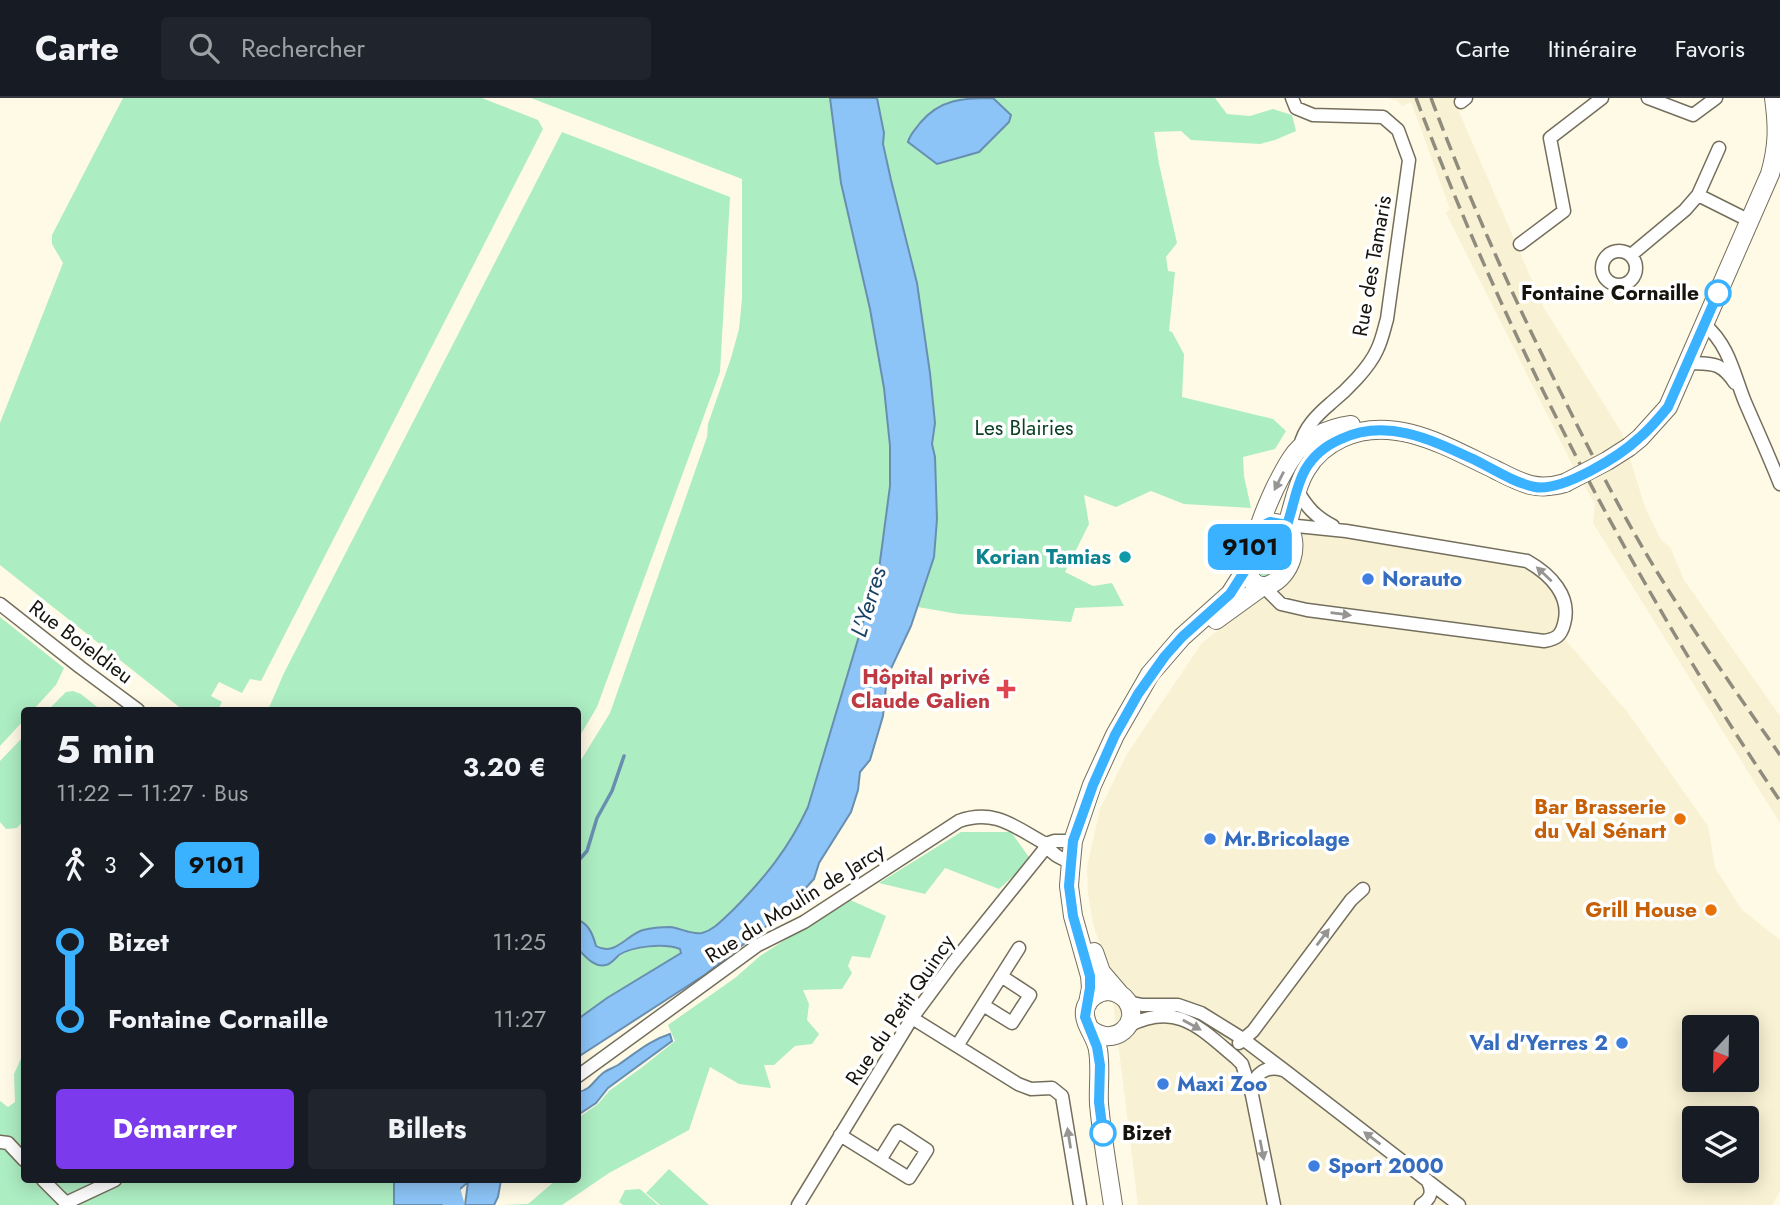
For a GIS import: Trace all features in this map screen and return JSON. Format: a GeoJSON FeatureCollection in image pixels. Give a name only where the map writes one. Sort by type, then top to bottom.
{"type":"FeatureCollection","features":[{"type":"Feature","properties":{"kind":"main road"},"geometry":{"type":"LineString","coordinates":[[1125,1205],[1109,1101],[1109,1065],[1121,1031],[1131,1014],[1123,998],[1101,972],[1085,922],[1080,898],[1080,874],[1082,849],[1093,811],[1146,700],[1198,637],[1225,613],[1263,586],[1278,579],[1285,571],[1292,559],[1294,546],[1293,536],[1287,525],[1297,490],[1312,461],[1334,442],[1350,434],[1368,430],[1399,431],[1441,444],[1536,487],[1551,487],[1607,461],[1640,438],[1668,407],[1778,155],[1774,98]]}},
{"type":"Feature","properties":{"kind":"main road"},"geometry":{"type":"LineString","coordinates":[[1113,1205],[1099,1102],[1100,1065],[1097,1047],[1085,1017],[1090,976],[1073,916],[1069,886],[1073,841],[1109,747],[1138,694],[1165,656],[1230,594],[1246,569],[1248,553],[1262,516],[1292,457],[1299,449],[1328,431],[1365,423],[1401,426],[1422,432],[1441,444]]}},
{"type":"Feature","properties":{"kind":"main road"},"geometry":{"type":"LineString","coordinates":[[1259,528],[1270,522],[1287,525]]}},
{"type":"Feature","properties":{"kind":"main road"},"geometry":{"type":"LineString","coordinates":[[1246,569],[1252,582],[1263,586]]}},
{"type":"Feature","properties":{"kind":"main road"},"geometry":{"type":"LineString","coordinates":[[1087,1003],[1105,991],[1123,998]]}},
{"type":"Feature","properties":{"kind":"main road"},"geometry":{"type":"LineString","coordinates":[[1090,1029],[1104,1037],[1121,1031]]}},
{"type":"Feature","properties":{"kind":"street","name":"Rue des Tamaris"},"geometry":{"type":"LineString","coordinates":[[1292,98],[1296,107],[1313,115],[1383,117],[1398,131],[1409,160],[1382,338],[1363,371],[1311,423],[1299,449]]}},
{"type":"Feature","properties":{"kind":"street"},"geometry":{"type":"LineString","coordinates":[[1520,244],[1564,211],[1550,138],[1602,98]]}},
{"type":"Feature","properties":{"kind":"street"},"geometry":{"type":"LineString","coordinates":[[1648,98],[1693,115],[1716,98]]}},
{"type":"Feature","properties":{"kind":"street"},"geometry":{"type":"LineString","coordinates":[[1631,255],[1685,210],[1698,195],[1719,148]]}},
{"type":"Feature","properties":{"kind":"street"},"geometry":{"type":"LineString","coordinates":[[1698,195],[1750,221]]}},
{"type":"Feature","properties":{"kind":"street"},"geometry":{"type":"LineString","coordinates":[[1705,325],[1722,344],[1780,484]]}},
{"type":"Feature","properties":{"kind":"street"},"geometry":{"type":"LineString","coordinates":[[1706,363],[1715,359],[1722,344]]}},
{"type":"Feature","properties":{"kind":"street"},"geometry":{"type":"LineString","coordinates":[[1688,363],[1720,366],[1727,372],[1744,399]]}},
{"type":"Feature","properties":{"kind":"street"},"geometry":{"type":"LineString","coordinates":[[1331,403],[1328,420],[1334,426],[1345,426]]}},
{"type":"Feature","properties":{"kind":"street"},"geometry":{"type":"LineString","coordinates":[[1297,490],[1308,509],[1343,531]]}},
{"type":"Feature","properties":{"kind":"street"},"geometry":{"type":"LineString","coordinates":[[1263,586],[1280,604],[1307,610],[1544,641],[1553,640],[1561,634],[1566,614],[1565,603],[1558,588],[1544,571],[1527,561],[1343,531],[1287,525]]}},
{"type":"Feature","properties":{"kind":"street","name":"Rue Boieldieu"},"geometry":{"type":"LineString","coordinates":[[0,604],[134,707]]}},
{"type":"Feature","properties":{"kind":"street","name":"Rue du Moulin de Jarcy"},"geometry":{"type":"LineString","coordinates":[[581,1074],[758,945],[804,922],[960,821],[972,816],[998,818],[1046,844],[1049,851],[1070,862]]}},
{"type":"Feature","properties":{"kind":"street"},"geometry":{"type":"LineString","coordinates":[[1046,844],[1073,841]]}},
{"type":"Feature","properties":{"kind":"street","name":"Rue du Petit Quincy"},"geometry":{"type":"LineString","coordinates":[[798,1205],[912,1018],[952,964],[1044,851],[1046,844]]}},
{"type":"Feature","properties":{"kind":"street"},"geometry":{"type":"LineString","coordinates":[[1230,1052],[1253,1031],[1351,900],[1363,888]]}},
{"type":"Feature","properties":{"kind":"street"},"geometry":{"type":"LineString","coordinates":[[957,1046],[1019,948]]}},
{"type":"Feature","properties":{"kind":"street"},"geometry":{"type":"LineString","coordinates":[[983,1005],[1012,1023],[1030,995],[1001,976]]}},
{"type":"Feature","properties":{"kind":"street"},"geometry":{"type":"LineString","coordinates":[[1123,998],[1142,1005],[1178,1005],[1201,1013],[1243,1039],[1459,1205]]}},
{"type":"Feature","properties":{"kind":"street"},"geometry":{"type":"LineString","coordinates":[[912,1018],[1018,1084],[1031,1089],[1052,1088],[1062,1096],[1080,1205]]}},
{"type":"Feature","properties":{"kind":"street"},"geometry":{"type":"LineString","coordinates":[[1121,1031],[1145,1018],[1179,1018],[1194,1024],[1242,1064],[1252,1095],[1274,1205]]}},
{"type":"Feature","properties":{"kind":"street"},"geometry":{"type":"LineString","coordinates":[[1252,1095],[1253,1084],[1261,1072],[1269,1068],[1284,1070]]}},
{"type":"Feature","properties":{"kind":"street"},"geometry":{"type":"LineString","coordinates":[[840,1135],[880,1160]]}},
{"type":"Feature","properties":{"kind":"street"},"geometry":{"type":"LineString","coordinates":[[0,1142],[8,1143],[21,1157]]}},
{"type":"Feature","properties":{"kind":"street"},"geometry":{"type":"LineString","coordinates":[[1421,1205],[1431,1194],[1426,1179]]}},
{"type":"Feature","properties":{"kind":"street"},"geometry":{"type":"LineString","coordinates":[[46,1183],[66,1203],[109,1183]]}},
{"type":"Feature","properties":{"kind":"shaded area"},"geometry":{"type":"Polygon","coordinates":[[[1388,98],[1453,98],[1544,308],[1622,433],[1645,507],[1661,540],[1670,547],[1684,580],[1780,716],[1780,823],[1593,523],[1595,504],[1573,466],[1446,213],[1450,209],[1411,102],[1402,106],[1398,101],[1388,98]]]}},
{"type":"Feature","properties":{"kind":"shaded area"},"geometry":{"type":"Polygon","coordinates":[[[1300,530],[1527,561],[1558,588],[1562,636],[1628,713],[1708,826],[1715,868],[1742,910],[1780,940],[1780,1191],[1772,1205],[1138,1205],[1109,969],[1093,924],[1087,867],[1100,809],[1127,754],[1202,643],[1295,568],[1300,530]]]}},
{"type":"Feature","properties":{"kind":"green space"},"geometry":{"type":"Polygon","coordinates":[[[123,98],[482,98],[538,120],[543,129],[261,681],[250,679],[242,693],[219,682],[211,696],[222,702],[220,707],[179,707],[0,565],[0,423],[63,263],[52,244],[52,235],[123,98]]]}},
{"type":"Feature","properties":{"kind":"green space"},"geometry":{"type":"Polygon","coordinates":[[[531,98],[830,98],[841,183],[870,309],[884,388],[890,446],[890,486],[879,569],[808,807],[796,833],[780,858],[749,895],[714,928],[695,934],[671,927],[625,939],[613,949],[603,950],[596,946],[588,927],[581,922],[581,760],[610,713],[707,437],[708,424],[731,358],[739,329],[742,299],[742,179],[531,98]]]}},
{"type":"Feature","properties":{"kind":"green space","name":"Les Blairies"},"geometry":{"type":"Polygon","coordinates":[[[877,98],[1215,98],[1227,114],[1250,116],[1273,109],[1292,115],[1296,131],[1260,144],[1191,140],[1181,131],[1154,132],[1177,243],[1166,257],[1168,271],[1175,272],[1169,331],[1184,354],[1182,397],[1273,419],[1286,431],[1275,449],[1243,457],[1251,508],[1184,504],[1151,491],[1116,507],[1084,495],[1089,524],[1065,572],[1093,586],[1112,583],[1124,606],[1075,608],[1071,622],[958,614],[918,607],[934,557],[937,519],[935,457],[932,444],[935,422],[917,283],[883,144],[884,133],[877,98]]]}},
{"type":"Feature","properties":{"kind":"green space"},"geometry":{"type":"Polygon","coordinates":[[[562,132],[730,197],[720,372],[597,707],[581,734],[581,707],[269,707],[284,673],[562,132]]]}},
{"type":"Feature","properties":{"kind":"green space"},"geometry":{"type":"Polygon","coordinates":[[[1267,534],[1282,534],[1284,541],[1280,564],[1270,575],[1256,576],[1254,553],[1267,534]]]}},
{"type":"Feature","properties":{"kind":"green space"},"geometry":{"type":"Polygon","coordinates":[[[0,617],[64,668],[56,685],[36,707],[21,707],[21,723],[0,746],[0,617]]]}},
{"type":"Feature","properties":{"kind":"green space"},"geometry":{"type":"Polygon","coordinates":[[[66,692],[81,694],[97,707],[51,707],[66,692]]]}},
{"type":"Feature","properties":{"kind":"green space"},"geometry":{"type":"Polygon","coordinates":[[[21,739],[21,823],[17,828],[6,829],[0,822],[0,761],[21,739]]]}},
{"type":"Feature","properties":{"kind":"green space"},"geometry":{"type":"Polygon","coordinates":[[[961,832],[1011,832],[1031,860],[999,889],[945,868],[925,894],[879,883],[961,832]]]}},
{"type":"Feature","properties":{"kind":"green space"},"geometry":{"type":"Polygon","coordinates":[[[848,899],[886,916],[870,958],[852,956],[848,966],[852,973],[842,989],[803,990],[809,1004],[807,1020],[819,1034],[812,1044],[795,1046],[774,1065],[764,1065],[771,1088],[739,1084],[710,1067],[689,1130],[609,1173],[562,1205],[500,1205],[528,1204],[552,1183],[581,1183],[581,1116],[675,1041],[668,1025],[735,978],[760,956],[848,899]]]}},
{"type":"Feature","properties":{"kind":"green space"},"geometry":{"type":"Polygon","coordinates":[[[673,946],[680,949],[681,953],[581,1017],[581,952],[588,960],[614,961],[634,949],[673,946]]]}},
{"type":"Feature","properties":{"kind":"green space"},"geometry":{"type":"Polygon","coordinates":[[[21,1059],[21,1183],[110,1183],[71,1205],[0,1205],[0,1101],[8,1107],[15,1102],[14,1074],[21,1059]]]}},
{"type":"Feature","properties":{"kind":"green space"},"geometry":{"type":"Polygon","coordinates":[[[669,1169],[709,1205],[660,1205],[646,1193],[669,1169]]]}},
{"type":"Feature","properties":{"kind":"green space"},"geometry":{"type":"Polygon","coordinates":[[[121,1183],[394,1183],[394,1205],[73,1205],[121,1183]]]}},
{"type":"Feature","properties":{"kind":"green space"},"geometry":{"type":"Polygon","coordinates":[[[640,1189],[658,1205],[623,1205],[619,1202],[625,1190],[640,1189]]]}},
{"type":"Feature","properties":{"kind":"water"},"geometry":{"type":"Polygon","coordinates":[[[830,98],[877,98],[884,133],[883,144],[917,283],[930,373],[935,423],[932,444],[935,457],[937,519],[934,557],[911,626],[887,677],[883,716],[870,760],[860,772],[851,812],[819,863],[814,879],[784,912],[706,974],[581,1055],[581,1017],[681,953],[680,949],[666,946],[640,948],[619,955],[608,964],[598,965],[581,952],[581,922],[588,927],[596,946],[603,949],[615,947],[649,929],[670,927],[702,933],[718,924],[755,887],[784,849],[808,807],[879,569],[890,486],[890,446],[884,388],[870,309],[841,183],[830,98]]]}},
{"type":"Feature","properties":{"kind":"water"},"geometry":{"type":"Polygon","coordinates":[[[993,98],[1011,115],[1009,122],[979,152],[937,164],[908,142],[920,123],[936,109],[962,100],[993,98]]]}},
{"type":"Feature","properties":{"kind":"water"},"geometry":{"type":"Polygon","coordinates":[[[670,1034],[672,1041],[608,1088],[596,1103],[581,1113],[581,1091],[592,1085],[603,1073],[670,1034]]]}},
{"type":"Feature","properties":{"kind":"water"},"geometry":{"type":"Polygon","coordinates":[[[394,1183],[467,1183],[459,1190],[451,1205],[394,1205],[394,1183]]]}},
{"type":"Feature","properties":{"kind":"water"},"geometry":{"type":"Polygon","coordinates":[[[468,1183],[500,1183],[494,1205],[465,1205],[468,1183]]]}},
{"type":"Feature","properties":{"kind":"waterway"},"geometry":{"type":"LineString","coordinates":[[581,858],[587,851],[597,818],[612,791],[624,756]]}},
{"type":"Feature","properties":{"kind":"waterway","name":"L'Yerres"},"geometry":{"type":"LineString","coordinates":[[448,1183],[454,1205]]}},
{"type":"Feature","properties":{"kind":"railway"},"geometry":{"type":"LineString","coordinates":[[1416,98],[1491,280],[1578,460],[1674,634],[1780,801]]}},
{"type":"Feature","properties":{"kind":"railway"},"geometry":{"type":"LineString","coordinates":[[1431,98],[1512,290],[1547,366],[1611,490],[1673,598],[1780,755]]}},
{"type":"Feature","properties":{"kind":"bus line","name":"9101"},"geometry":{"type":"LineString","coordinates":[[1103,1133],[1099,1102],[1100,1065],[1097,1047],[1085,1017],[1090,976],[1073,916],[1069,886],[1070,862],[1073,841],[1093,785],[1115,735],[1150,674],[1182,637],[1230,594],[1246,569],[1248,553],[1259,528],[1270,522],[1287,525],[1304,472],[1322,450],[1350,434],[1368,430],[1399,431],[1441,444],[1536,487],[1551,487],[1565,482],[1629,447],[1660,417],[1668,407],[1718,293]]}},
{"type":"Feature","properties":{"kind":"place","name":"Fontaine Cornaille"},"geometry":{"type":"Point","coordinates":[1718,293]}},
{"type":"Feature","properties":{"kind":"place","name":"Korian Tamias"},"geometry":{"type":"Point","coordinates":[1125,557]}},
{"type":"Feature","properties":{"kind":"place","name":"Norauto"},"geometry":{"type":"Point","coordinates":[1368,579]}},
{"type":"Feature","properties":{"kind":"place","name":"Hôpital privé Claude Galien"},"geometry":{"type":"Point","coordinates":[1006,689]}},
{"type":"Feature","properties":{"kind":"place","name":"Bar Brasserie du Val Sénart"},"geometry":{"type":"Point","coordinates":[1680,819]}},
{"type":"Feature","properties":{"kind":"place","name":"Mr.Bricolage"},"geometry":{"type":"Point","coordinates":[1210,839]}},
{"type":"Feature","properties":{"kind":"place","name":"Grill House"},"geometry":{"type":"Point","coordinates":[1711,910]}},
{"type":"Feature","properties":{"kind":"place","name":"Val d'Yerres 2"},"geometry":{"type":"Point","coordinates":[1622,1043]}},
{"type":"Feature","properties":{"kind":"place","name":"Maxi Zoo"},"geometry":{"type":"Point","coordinates":[1163,1084]}},
{"type":"Feature","properties":{"kind":"place","name":"Bizet"},"geometry":{"type":"Point","coordinates":[1103,1133]}},
{"type":"Feature","properties":{"kind":"place","name":"Sport 2000"},"geometry":{"type":"Point","coordinates":[1314,1166]}}]}
